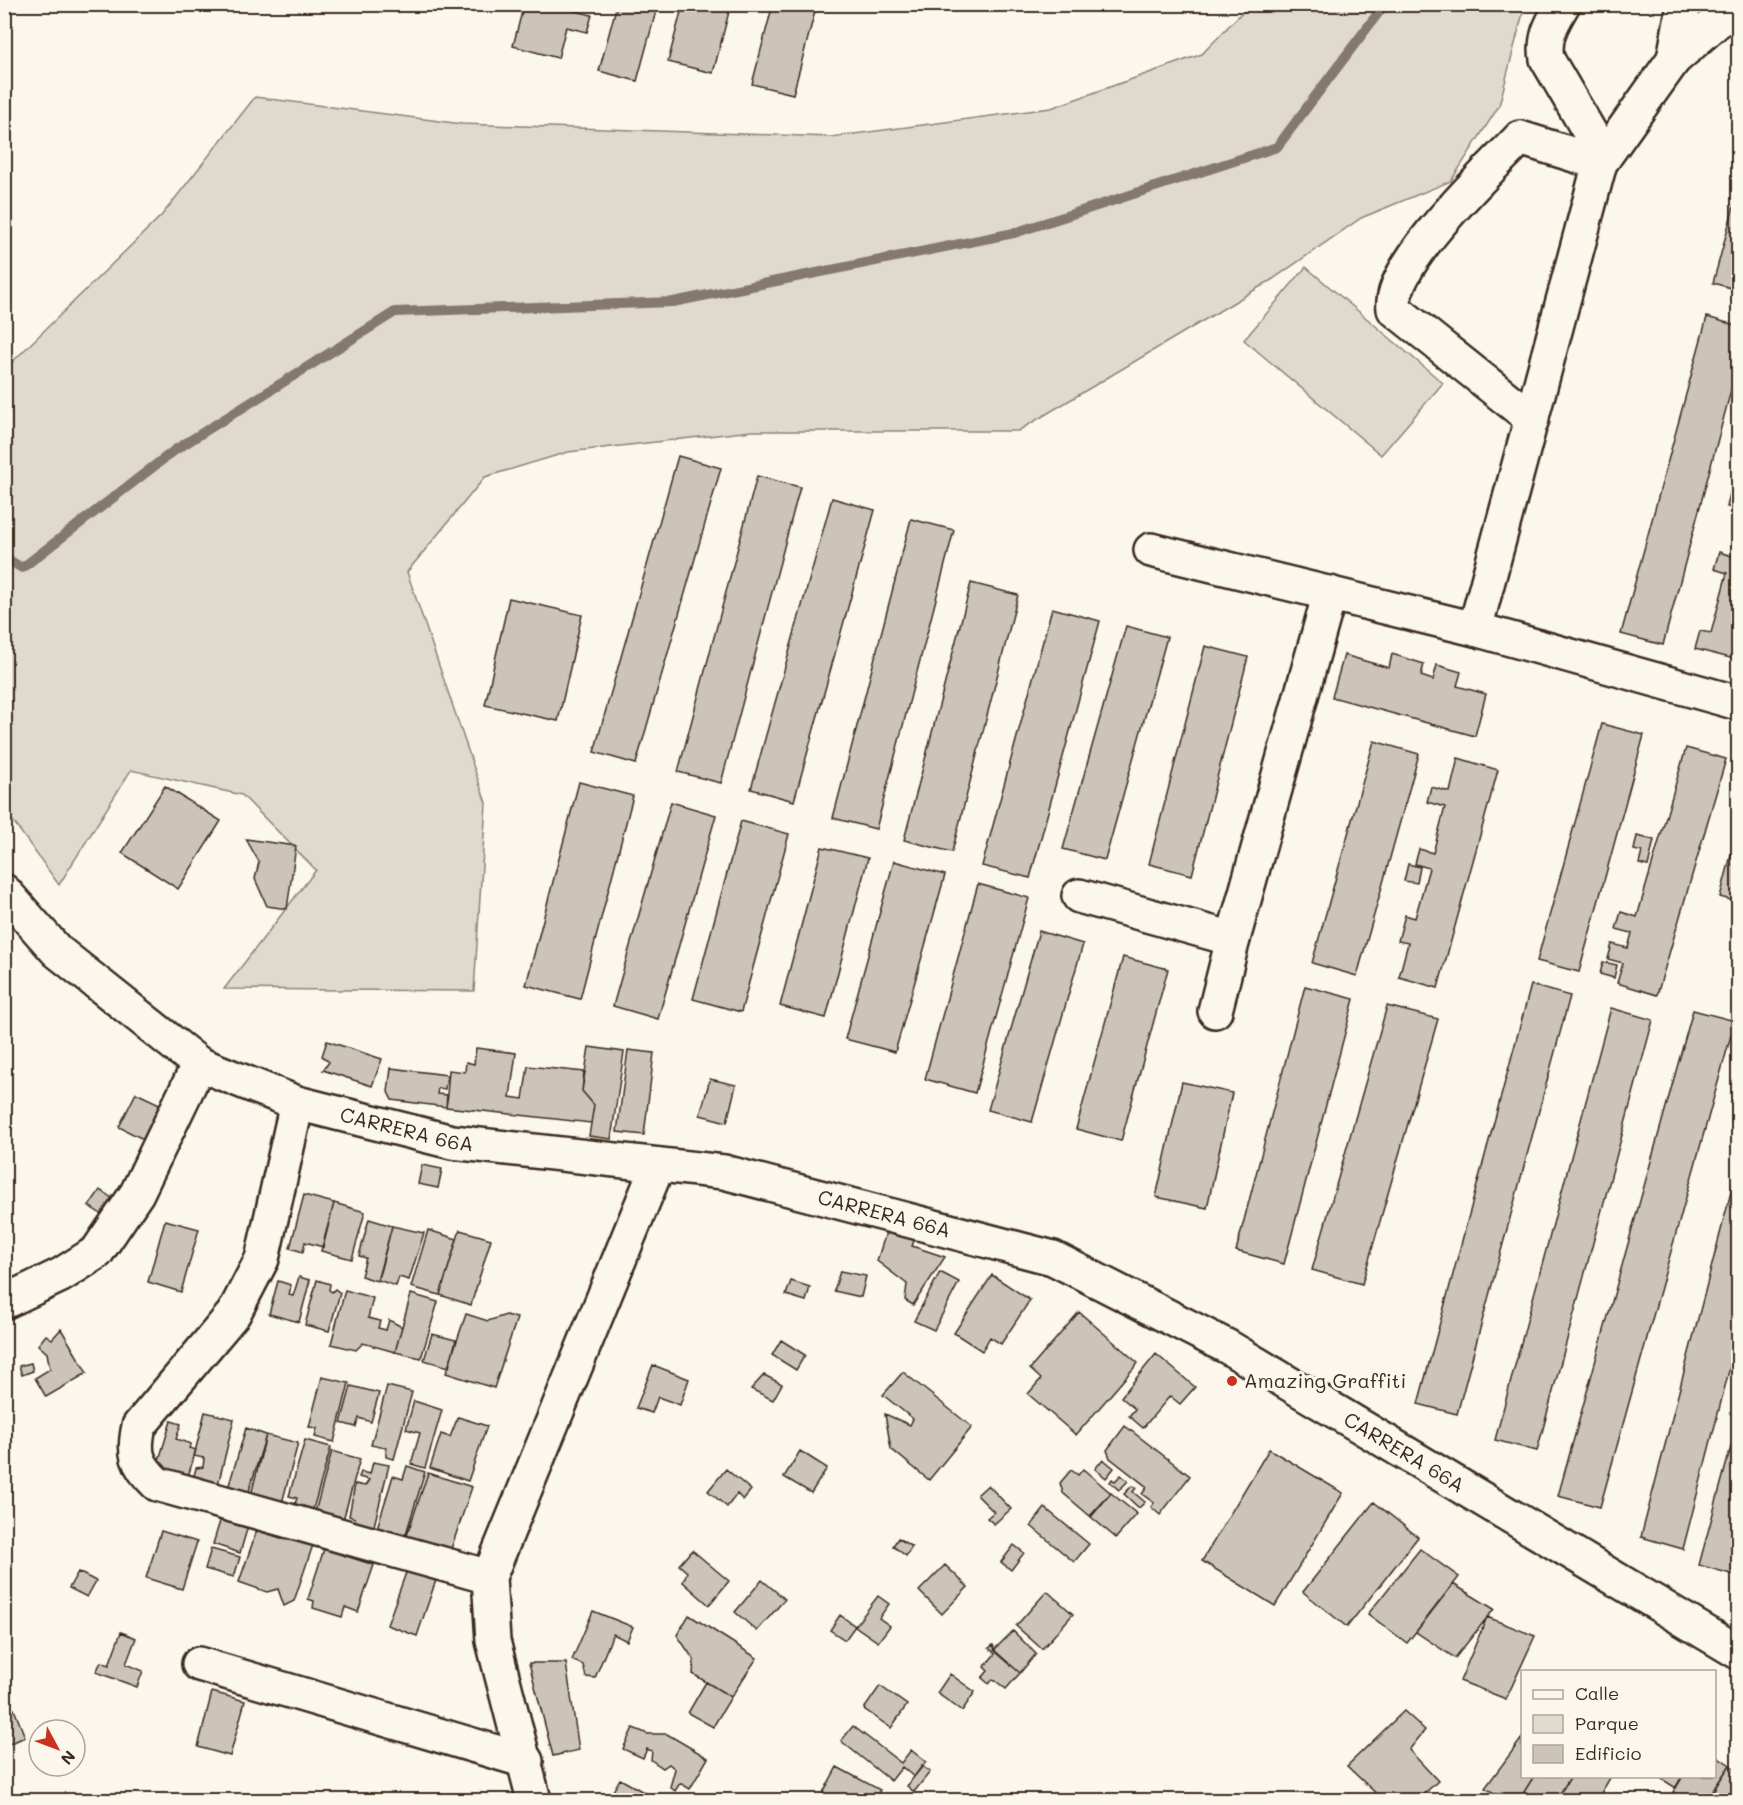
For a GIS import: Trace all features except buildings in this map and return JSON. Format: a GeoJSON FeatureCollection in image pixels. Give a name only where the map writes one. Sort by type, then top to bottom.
{"type":"FeatureCollection","features":[{"type":"Feature","properties":{"kind":"street"},"geometry":{"type":"LineString","coordinates":[[1563,4],[1548,32],[1544,45],[1546,59],[1602,160]]}},
{"type":"Feature","properties":{"kind":"street"},"geometry":{"type":"LineString","coordinates":[[1674,59],[1684,4]]}},
{"type":"Feature","properties":{"kind":"street"},"geometry":{"type":"LineString","coordinates":[[1475,629],[1602,160],[1674,59],[1737,4]]}},
{"type":"Feature","properties":{"kind":"street"},"geometry":{"type":"LineString","coordinates":[[1532,419],[1394,309],[1394,290],[1402,273],[1432,233],[1520,138],[1602,160]]}},
{"type":"Feature","properties":{"kind":"street"},"geometry":{"type":"LineString","coordinates":[[1151,550],[1475,629],[1738,703]]}},
{"type":"Feature","properties":{"kind":"street"},"geometry":{"type":"LineString","coordinates":[[1215,1011],[1330,593]]}},
{"type":"Feature","properties":{"kind":"street","name":"CARRERA 66A"},"geometry":{"type":"LineString","coordinates":[[4,891],[57,951],[199,1064],[297,1103],[452,1142],[724,1172],[1053,1258],[1228,1347],[1738,1652]]}},
{"type":"Feature","properties":{"kind":"street"},"geometry":{"type":"LineString","coordinates":[[1079,896],[1233,939]]}},
{"type":"Feature","properties":{"kind":"street"},"geometry":{"type":"LineString","coordinates":[[4,1302],[61,1275],[97,1252],[137,1193],[199,1064]]}},
{"type":"Feature","properties":{"kind":"street"},"geometry":{"type":"LineString","coordinates":[[297,1103],[262,1259],[234,1313],[139,1426],[134,1448],[143,1471],[157,1484],[489,1577]]}},
{"type":"Feature","properties":{"kind":"street"},"geometry":{"type":"LineString","coordinates":[[534,1800],[526,1761],[493,1641],[489,1577],[658,1165]]}},
{"type":"Feature","properties":{"kind":"street"},"geometry":{"type":"LineString","coordinates":[[199,1664],[526,1761]]}},
{"type":"Feature","properties":{"kind":"green space"},"geometry":{"type":"Polygon","coordinates":[[[1249,5],[1525,5],[1499,106],[1451,181],[1361,218],[1273,279],[1018,431],[752,431],[568,452],[485,477],[407,572],[486,803],[474,991],[224,989],[316,870],[242,795],[131,770],[59,885],[5,810],[4,370],[162,215],[255,97],[462,124],[831,137],[1051,108],[1202,54],[1249,5]]]}},
{"type":"Feature","properties":{"kind":"green space"},"geometry":{"type":"Polygon","coordinates":[[[1306,267],[1443,383],[1381,455],[1244,340],[1306,267]]]}},
{"type":"Feature","properties":{"kind":"waterway"},"geometry":{"type":"LineString","coordinates":[[4,557],[22,568],[175,450],[395,312],[673,302],[1014,233],[1277,147],[1385,4]]}},
{"type":"Feature","properties":{"kind":"place","name":"Amazing Graffiti"},"geometry":{"type":"Point","coordinates":[1232,1381]}}]}
